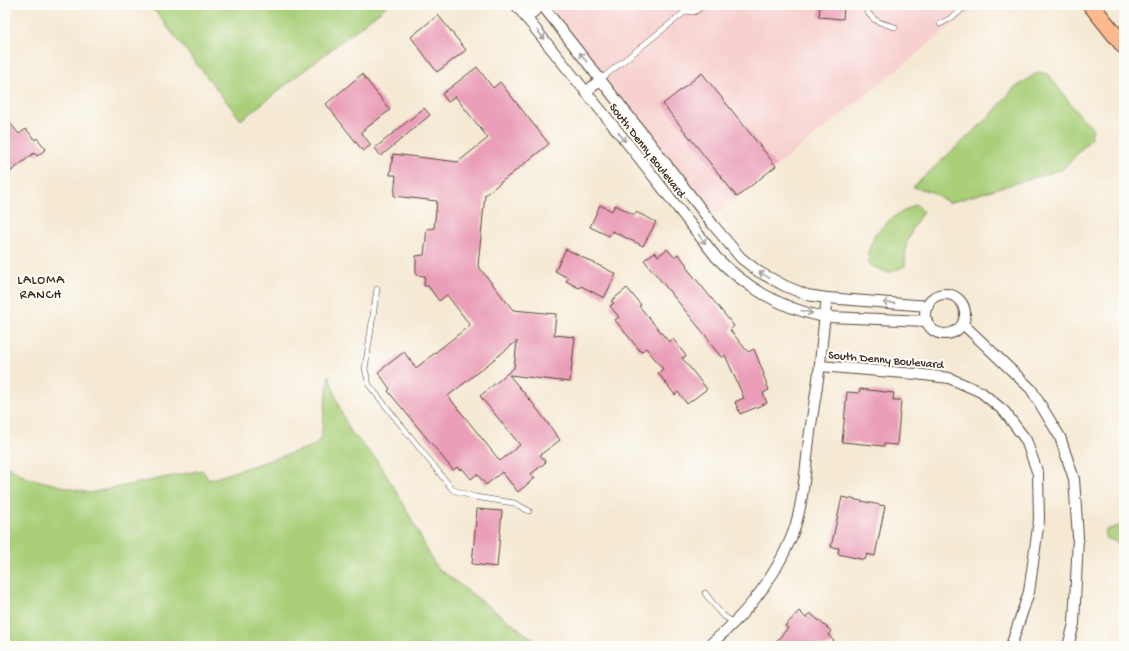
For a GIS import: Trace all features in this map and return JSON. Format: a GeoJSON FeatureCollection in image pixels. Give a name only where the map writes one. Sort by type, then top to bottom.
{"type":"FeatureCollection","features":[{"type":"Feature","properties":{"kind":"main road"},"geometry":{"type":"LineString","coordinates":[[1091,5],[1124,46]]}},
{"type":"Feature","properties":{"kind":"street","name":"South Denny Boulevard"},"geometry":{"type":"LineString","coordinates":[[516,5],[636,154],[716,257],[729,271],[752,288],[774,300],[794,308],[825,316],[927,321]]}},
{"type":"Feature","properties":{"kind":"street","name":"South Denny Boulevard"},"geometry":{"type":"LineString","coordinates":[[526,18],[542,5],[714,226],[741,258],[759,272],[806,295],[928,306]]}},
{"type":"Feature","properties":{"kind":"street"},"geometry":{"type":"LineString","coordinates":[[586,92],[601,79]]}},
{"type":"Feature","properties":{"kind":"street"},"geometry":{"type":"LineString","coordinates":[[943,295],[955,297],[964,306],[965,319],[963,324],[951,334],[938,333],[933,330],[927,321],[926,312],[928,306],[931,300],[943,295]]}},
{"type":"Feature","properties":{"kind":"street","name":"South Denny Boulevard"},"geometry":{"type":"LineString","coordinates":[[708,646],[734,623],[759,595],[778,564],[791,538],[798,514],[804,483],[812,412],[820,366],[827,298]]}},
{"type":"Feature","properties":{"kind":"street"},"geometry":{"type":"LineString","coordinates":[[963,324],[1031,389],[1060,437],[1074,479],[1078,537],[1074,624],[1068,646]]}},
{"type":"Feature","properties":{"kind":"street","name":"South Denny Boulevard"},"geometry":{"type":"LineString","coordinates":[[820,366],[949,378],[981,392],[1004,411],[1026,440],[1038,474],[1038,520],[1029,592],[1011,646]]}},
{"type":"Feature","properties":{"kind":"lane"},"geometry":{"type":"LineString","coordinates":[[683,5],[686,12]]}},
{"type":"Feature","properties":{"kind":"lane"},"geometry":{"type":"LineString","coordinates":[[601,79],[686,12],[694,12],[704,5]]}},
{"type":"Feature","properties":{"kind":"lane"},"geometry":{"type":"LineString","coordinates":[[865,5],[867,13],[877,22],[895,27]]}},
{"type":"Feature","properties":{"kind":"lane"},"geometry":{"type":"LineString","coordinates":[[940,24],[952,18],[966,5]]}},
{"type":"Feature","properties":{"kind":"lane"},"geometry":{"type":"LineString","coordinates":[[377,289],[364,368],[369,385],[453,490],[475,497],[514,503],[529,511]]}},
{"type":"Feature","properties":{"kind":"lane"},"geometry":{"type":"LineString","coordinates":[[705,593],[721,614],[734,623]]}},
{"type":"Feature","properties":{"kind":"shaded area"},"geometry":{"type":"Polygon","coordinates":[[[548,5],[978,5],[715,216],[548,5]]]}},
{"type":"Feature","properties":{"kind":"green space"},"geometry":{"type":"Polygon","coordinates":[[[150,5],[388,5],[241,120],[150,5]]]}},
{"type":"Feature","properties":{"kind":"green space"},"geometry":{"type":"Polygon","coordinates":[[[1038,72],[1048,74],[1076,111],[1093,129],[1090,140],[1063,169],[949,203],[932,192],[913,187],[991,115],[1012,90],[1038,72]]]}},
{"type":"Feature","properties":{"kind":"green space"},"geometry":{"type":"Polygon","coordinates":[[[916,204],[923,211],[913,228],[906,245],[905,266],[889,273],[869,265],[868,252],[875,234],[892,218],[916,204]]]}},
{"type":"Feature","properties":{"kind":"green space"},"geometry":{"type":"Polygon","coordinates":[[[329,375],[341,412],[351,432],[376,459],[401,499],[436,567],[542,646],[5,646],[5,465],[25,477],[89,493],[202,470],[209,480],[313,446],[321,438],[329,375]]]}},
{"type":"Feature","properties":{"kind":"green space"},"geometry":{"type":"Polygon","coordinates":[[[1124,524],[1124,542],[1120,543],[1105,538],[1106,530],[1124,524]]]}},
{"type":"Feature","properties":{"kind":"building"},"geometry":{"type":"Polygon","coordinates":[[[820,5],[844,5],[843,19],[819,17],[820,5]]]}},
{"type":"Feature","properties":{"kind":"building"},"geometry":{"type":"Polygon","coordinates":[[[438,15],[466,50],[437,72],[411,37],[438,15]]]}},
{"type":"Feature","properties":{"kind":"building"},"geometry":{"type":"Polygon","coordinates":[[[477,67],[493,88],[500,82],[549,144],[485,195],[478,266],[513,310],[556,314],[554,335],[575,337],[570,382],[509,375],[535,406],[560,440],[540,455],[546,462],[531,474],[535,478],[518,492],[502,472],[486,485],[477,474],[471,479],[462,468],[460,470],[457,467],[453,470],[388,391],[390,389],[378,372],[404,352],[416,368],[470,325],[447,295],[439,301],[428,286],[424,286],[425,276],[416,275],[416,256],[424,255],[427,229],[434,228],[437,201],[394,196],[396,175],[390,175],[393,154],[458,162],[488,138],[455,96],[448,102],[442,94],[477,67]],[[517,341],[448,396],[500,461],[520,445],[480,396],[514,368],[517,341]]]}},
{"type":"Feature","properties":{"kind":"building"},"geometry":{"type":"Polygon","coordinates":[[[702,73],[776,166],[737,197],[663,104],[702,73]]]}},
{"type":"Feature","properties":{"kind":"building"},"geometry":{"type":"Polygon","coordinates":[[[362,74],[390,110],[361,132],[371,145],[363,151],[326,104],[362,74]]]}},
{"type":"Feature","properties":{"kind":"building"},"geometry":{"type":"Polygon","coordinates":[[[424,108],[430,115],[381,156],[375,148],[424,108]]]}},
{"type":"Feature","properties":{"kind":"building"},"geometry":{"type":"Polygon","coordinates":[[[5,117],[19,134],[26,129],[35,140],[37,138],[46,149],[37,156],[34,153],[5,176],[5,117]]]}},
{"type":"Feature","properties":{"kind":"building"},"geometry":{"type":"Polygon","coordinates":[[[600,205],[612,211],[615,205],[635,215],[636,212],[656,222],[643,246],[612,231],[609,236],[590,227],[600,205]]]}},
{"type":"Feature","properties":{"kind":"building"},"geometry":{"type":"Polygon","coordinates":[[[566,249],[616,274],[604,298],[581,286],[579,288],[566,281],[568,278],[555,271],[566,249]]]}},
{"type":"Feature","properties":{"kind":"building"},"geometry":{"type":"Polygon","coordinates":[[[667,249],[674,257],[678,254],[687,265],[686,267],[734,326],[730,330],[748,352],[754,349],[769,390],[763,393],[767,403],[740,414],[735,402],[744,398],[725,355],[722,358],[644,260],[655,252],[658,256],[667,249]]]}},
{"type":"Feature","properties":{"kind":"building"},"geometry":{"type":"Polygon","coordinates":[[[627,288],[641,305],[639,306],[669,342],[673,339],[686,356],[682,358],[707,389],[687,404],[678,392],[675,395],[658,373],[663,369],[646,348],[641,352],[615,320],[619,317],[610,306],[614,303],[611,301],[627,288]]]}},
{"type":"Feature","properties":{"kind":"building"},"geometry":{"type":"Polygon","coordinates":[[[860,389],[894,393],[893,400],[901,400],[897,445],[884,444],[884,446],[842,442],[847,392],[859,393],[860,389]]]}},
{"type":"Feature","properties":{"kind":"building"},"geometry":{"type":"Polygon","coordinates":[[[842,497],[885,506],[875,556],[867,554],[865,560],[838,554],[839,548],[831,547],[842,497]]]}},
{"type":"Feature","properties":{"kind":"building"},"geometry":{"type":"Polygon","coordinates":[[[477,509],[502,511],[497,567],[472,564],[477,509]]]}},
{"type":"Feature","properties":{"kind":"building"},"geometry":{"type":"Polygon","coordinates":[[[799,611],[806,618],[810,613],[831,631],[828,635],[834,641],[830,646],[772,646],[788,628],[785,626],[799,611]]]}},
{"type":"Feature","properties":{"kind":"district","name":"LALOMA RANCH"},"geometry":{"type":"Point","coordinates":[41,286]}}]}
